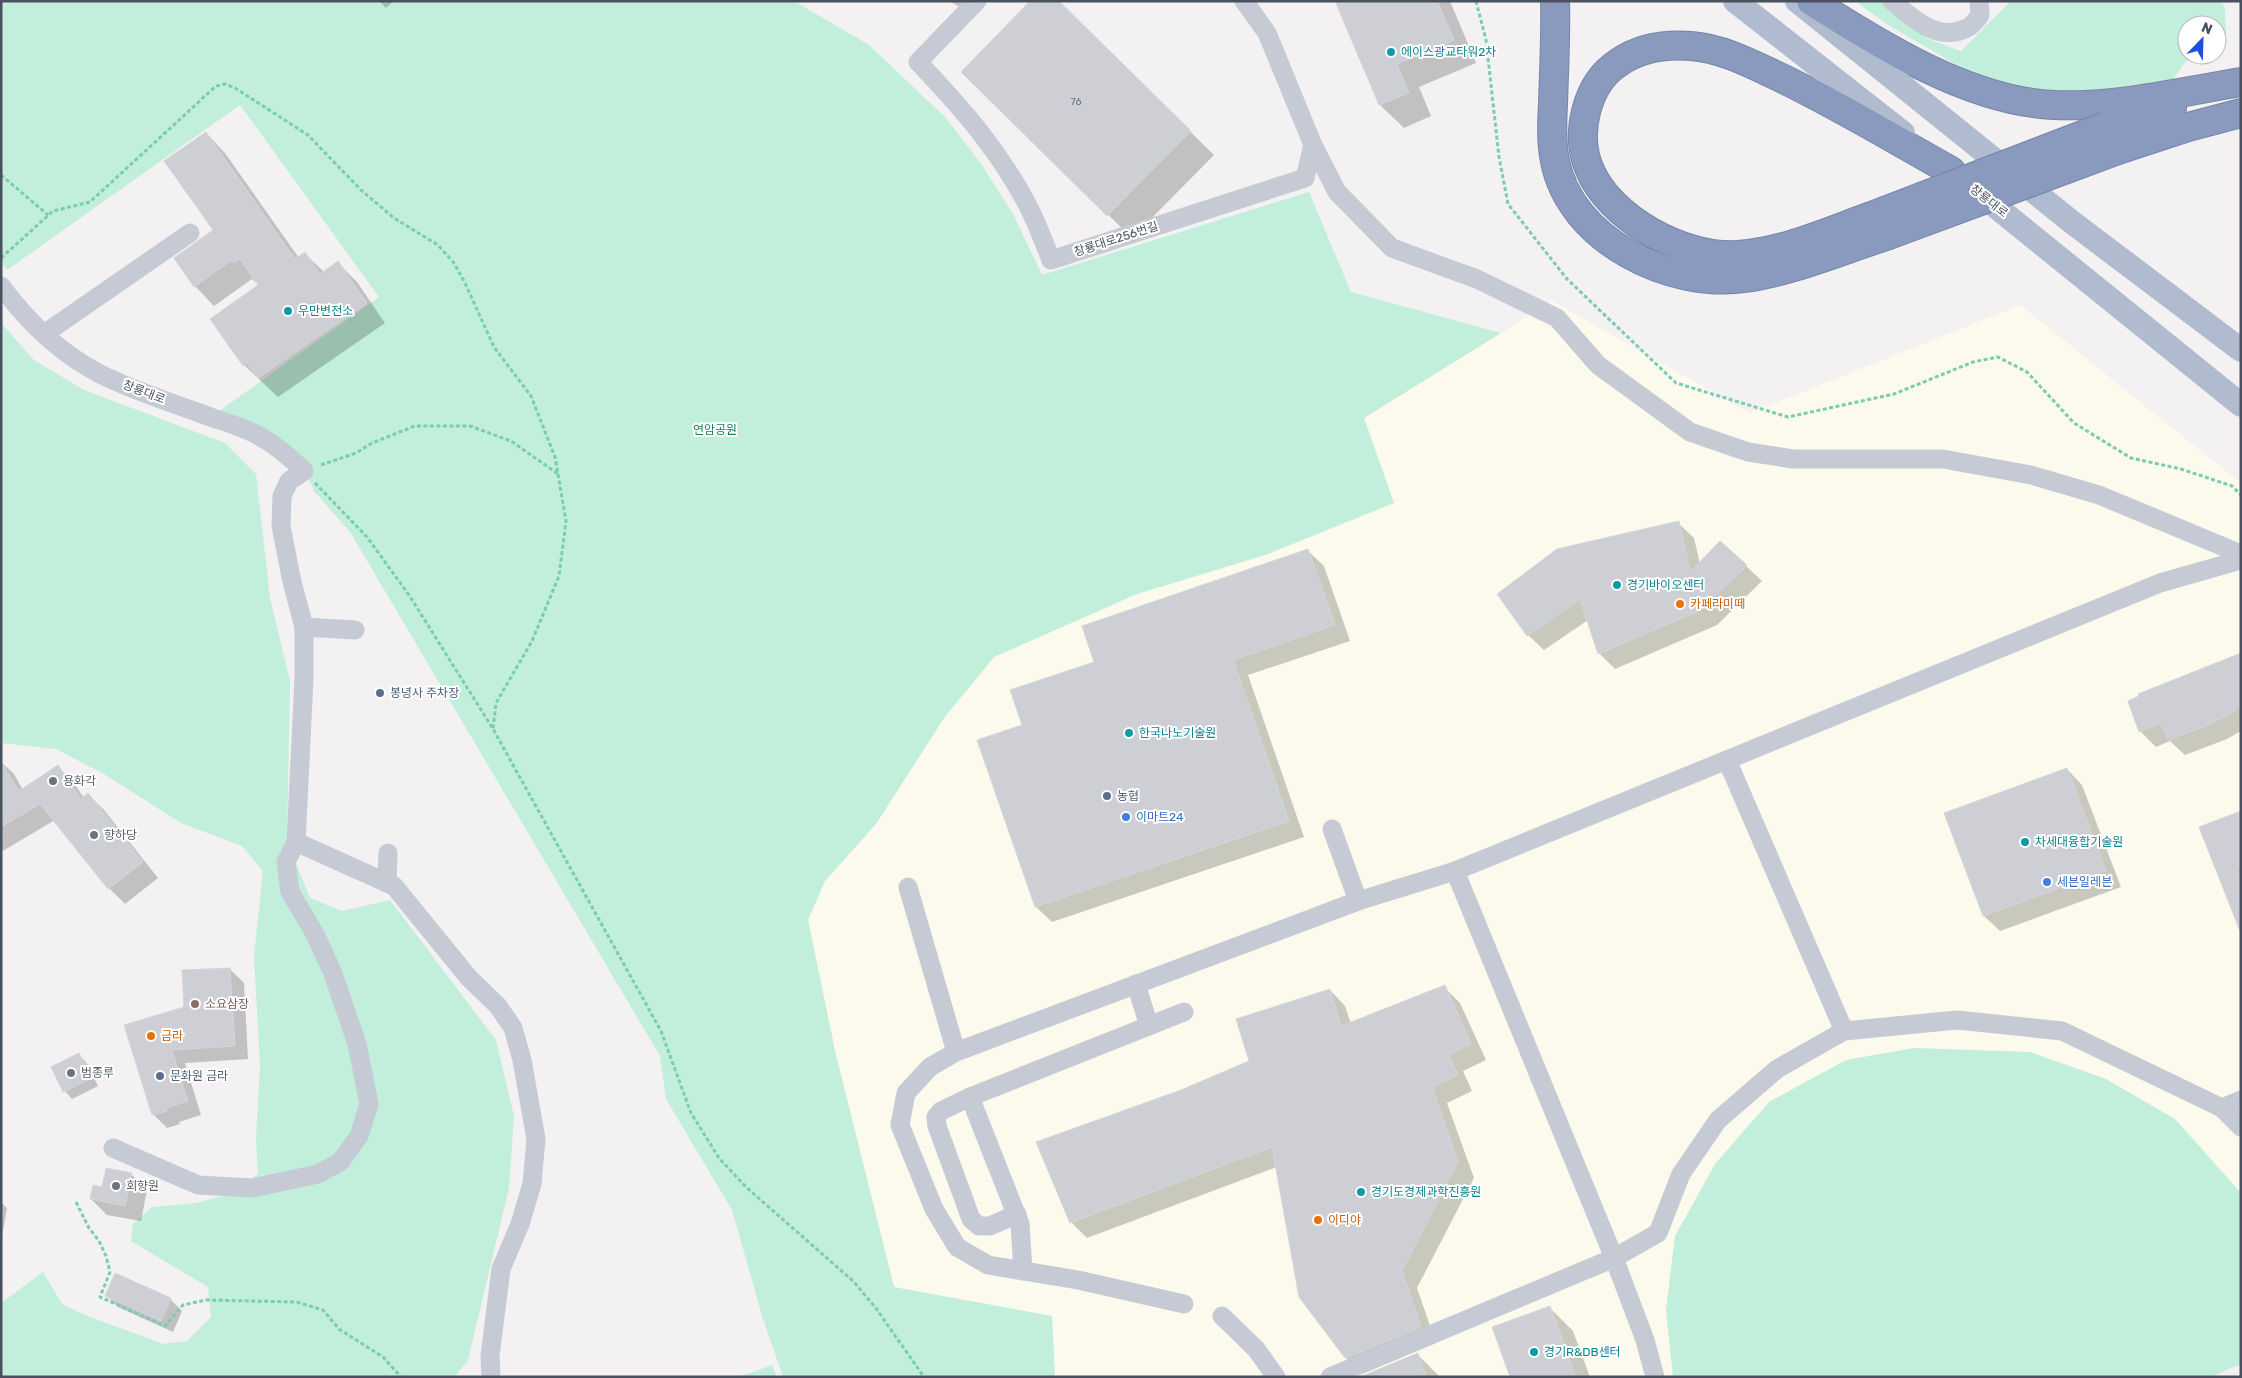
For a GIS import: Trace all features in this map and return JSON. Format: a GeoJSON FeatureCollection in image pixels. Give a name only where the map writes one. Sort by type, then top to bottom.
{"type":"FeatureCollection","features":[{"type":"Feature","properties":{"kind":"highway"},"geometry":{"type":"LineString","coordinates":[[1555,1],[1552,131],[1557,170],[1566,190],[1584,218],[1600,234],[1616,246],[1641,260],[1670,271],[1725,280],[1774,272],[2106,126],[2241,90]]}},
{"type":"Feature","properties":{"kind":"highway"},"geometry":{"type":"LineString","coordinates":[[1811,1],[1888,48],[1930,69],[1977,88],[2023,101],[2077,106],[2241,82]]}},
{"type":"Feature","properties":{"kind":"highway"},"geometry":{"type":"LineString","coordinates":[[1952,171],[1786,80],[1711,49],[1692,46],[1657,47],[1627,57],[1615,64],[1605,75],[1591,99],[1583,126],[1583,140],[1589,169],[1596,182],[1618,208],[1645,228],[1663,238],[1699,251],[1737,255],[1878,227],[2188,127],[2241,113]]}},
{"type":"Feature","properties":{"kind":"main road","name":"창룡대로"},"geometry":{"type":"LineString","coordinates":[[1735,1],[1952,171],[2241,405]]}},
{"type":"Feature","properties":{"kind":"main road"},"geometry":{"type":"LineString","coordinates":[[1797,1],[2073,223],[2241,350]]}},
{"type":"Feature","properties":{"kind":"street","name":"창룡대로256번길"},"geometry":{"type":"LineString","coordinates":[[977,1],[918,62],[953,99],[1005,166],[1032,214],[1051,260],[1305,178],[1313,145]]}},
{"type":"Feature","properties":{"kind":"street"},"geometry":{"type":"LineString","coordinates":[[1244,1],[1267,32],[1313,145],[1337,192],[1392,248],[1477,279],[1556,318],[1598,365],[1690,432],[1748,452],[1793,460],[1942,459],[2031,475],[2099,495],[2241,554]]}},
{"type":"Feature","properties":{"kind":"street"},"geometry":{"type":"LineString","coordinates":[[1892,1],[1914,20],[1934,31],[1953,33],[1968,28],[1980,15],[1978,1]]}},
{"type":"Feature","properties":{"kind":"street"},"geometry":{"type":"LineString","coordinates":[[44,334],[190,233]]}},
{"type":"Feature","properties":{"kind":"street","name":"창룡대로"},"geometry":{"type":"LineString","coordinates":[[1,286],[14,304],[44,334],[69,354],[98,373],[259,436],[289,456],[304,471]]}},
{"type":"Feature","properties":{"kind":"street"},"geometry":{"type":"LineString","coordinates":[[113,1148],[198,1185],[253,1188],[318,1174],[340,1162],[359,1136],[369,1104],[358,1044],[332,970],[316,934],[290,892],[286,862],[296,842],[304,678],[304,627],[292,582],[281,526],[282,496],[289,480],[304,471]]}},
{"type":"Feature","properties":{"kind":"street"},"geometry":{"type":"LineString","coordinates":[[1184,1304],[1078,1280],[988,1265],[957,1247],[934,1209],[900,1126],[906,1093],[930,1067],[956,1052],[1358,901],[1455,871],[2160,583],[2241,560]]}},
{"type":"Feature","properties":{"kind":"street"},"geometry":{"type":"LineString","coordinates":[[304,627],[355,630]]}},
{"type":"Feature","properties":{"kind":"street"},"geometry":{"type":"LineString","coordinates":[[1727,760],[1844,1031]]}},
{"type":"Feature","properties":{"kind":"street"},"geometry":{"type":"LineString","coordinates":[[1332,829],[1358,901]]}},
{"type":"Feature","properties":{"kind":"street"},"geometry":{"type":"LineString","coordinates":[[296,842],[394,886],[470,978],[498,1006],[513,1028],[522,1060],[536,1139],[532,1184],[520,1224],[501,1269],[490,1356],[491,1377]]}},
{"type":"Feature","properties":{"kind":"street"},"geometry":{"type":"LineString","coordinates":[[387,883],[388,853]]}},
{"type":"Feature","properties":{"kind":"street"},"geometry":{"type":"LineString","coordinates":[[1455,871],[1614,1258],[1645,1340],[1655,1377]]}},
{"type":"Feature","properties":{"kind":"street"},"geometry":{"type":"LineString","coordinates":[[908,887],[956,1052]]}},
{"type":"Feature","properties":{"kind":"street"},"geometry":{"type":"LineString","coordinates":[[1136,984],[1148,1026]]}},
{"type":"Feature","properties":{"kind":"street"},"geometry":{"type":"LineString","coordinates":[[1017,1214],[990,1226],[979,1226],[971,1219],[937,1126],[936,1117],[941,1111],[970,1097],[1184,1012]]}},
{"type":"Feature","properties":{"kind":"street"},"geometry":{"type":"LineString","coordinates":[[1330,1377],[1614,1258],[1658,1232],[1681,1174],[1718,1120],[1777,1069],[1844,1031],[1956,1020],[2062,1031],[2222,1108],[2241,1127]]}},
{"type":"Feature","properties":{"kind":"street"},"geometry":{"type":"LineString","coordinates":[[970,1097],[1017,1214],[1020,1224],[1023,1271]]}},
{"type":"Feature","properties":{"kind":"street"},"geometry":{"type":"LineString","coordinates":[[2222,1108],[2241,1100]]}},
{"type":"Feature","properties":{"kind":"street"},"geometry":{"type":"LineString","coordinates":[[1222,1316],[1256,1349],[1276,1377]]}},
{"type":"Feature","properties":{"kind":"path"},"geometry":{"type":"LineString","coordinates":[[1476,1],[1486,40],[1499,157],[1508,204],[1567,280],[1676,383],[1788,417],[1894,394],[1973,362],[1998,357],[2027,372],[2074,423],[2131,458],[2181,469],[2232,486],[2241,495]]}},
{"type":"Feature","properties":{"kind":"path"},"geometry":{"type":"LineString","coordinates":[[1,258],[53,211],[90,202],[174,126],[205,94],[216,86],[225,84],[235,88],[308,135],[361,190],[394,218],[438,245],[454,263],[494,347],[531,396],[555,457],[566,521],[559,576],[532,641],[496,703],[493,729]]}},
{"type":"Feature","properties":{"kind":"path"},"geometry":{"type":"LineString","coordinates":[[1,175],[48,216]]}},
{"type":"Feature","properties":{"kind":"path"},"geometry":{"type":"LineString","coordinates":[[558,474],[511,441],[470,426],[415,426],[372,442],[356,453],[304,471],[367,537],[409,595],[493,729],[661,1031],[691,1113],[719,1158],[746,1187],[853,1281],[875,1307],[924,1377]]}},
{"type":"Feature","properties":{"kind":"path"},"geometry":{"type":"LineString","coordinates":[[76,1202],[88,1228],[99,1241],[106,1256],[110,1272],[100,1297],[164,1326],[182,1305],[206,1300],[297,1302],[323,1310],[339,1329],[383,1357],[401,1377]]}},
{"type":"Feature","properties":{"kind":"shaded area"},"geometry":{"type":"Polygon","coordinates":[[[1552,301],[1750,413],[2020,305],[2241,483],[2241,1193],[2175,1119],[1666,1310],[1673,1377],[1055,1377],[1052,1316],[894,1287],[836,1055],[808,920],[825,881],[876,824],[944,718],[994,657],[1137,594],[1265,555],[1394,503],[1364,418],[1552,301]]]}},
{"type":"Feature","properties":{"kind":"green space","name":"연암공원"},"geometry":{"type":"Polygon","coordinates":[[[1,1],[370,1],[376,3],[382,1],[794,1],[869,45],[946,118],[982,165],[1013,214],[1042,275],[1309,192],[1351,292],[1501,333],[1364,418],[1394,503],[1265,555],[1137,594],[994,657],[944,718],[876,824],[825,881],[808,920],[836,1055],[894,1287],[1052,1316],[1055,1377],[783,1377],[763,1319],[732,1210],[666,1099],[660,1056],[350,532],[314,491],[302,461],[219,411],[379,297],[240,105],[7,270],[1,262],[1,1]]]}},
{"type":"Feature","properties":{"kind":"green space"},"geometry":{"type":"Polygon","coordinates":[[[1855,1],[1883,1],[1928,39],[1961,51],[2011,1],[2222,1],[2225,15],[2177,15],[2177,65],[2183,65],[2173,79],[2064,95],[2004,87],[1960,67],[1885,23],[1855,1]]]}},
{"type":"Feature","properties":{"kind":"green space"},"geometry":{"type":"Polygon","coordinates":[[[1,323],[34,360],[84,390],[225,443],[256,474],[270,598],[290,681],[287,841],[310,898],[342,911],[390,900],[496,1040],[514,1116],[509,1188],[468,1360],[455,1377],[1,1377],[1,1303],[43,1272],[62,1304],[85,1315],[163,1344],[187,1341],[211,1317],[208,1287],[131,1241],[133,1224],[152,1207],[196,1203],[227,1195],[258,1174],[256,1138],[260,1065],[254,956],[263,871],[242,846],[181,823],[104,774],[56,749],[1,743],[1,323]]]}},
{"type":"Feature","properties":{"kind":"green space"},"geometry":{"type":"Polygon","coordinates":[[[1914,1048],[2030,1052],[2106,1079],[2175,1119],[2241,1193],[2241,1364],[2210,1377],[1673,1377],[1666,1310],[1675,1236],[1715,1164],[1769,1102],[1846,1060],[1914,1048]]]}},
{"type":"Feature","properties":{"kind":"green space"},"geometry":{"type":"Polygon","coordinates":[[[772,1365],[777,1377],[739,1377],[772,1365]]]}},
{"type":"Feature","properties":{"kind":"building"},"geometry":{"type":"Polygon","coordinates":[[[1030,1],[1059,1],[1191,131],[1107,216],[961,72],[1030,1]]]}},
{"type":"Feature","properties":{"kind":"building","name":"에이스광교타워2차"},"geometry":{"type":"Polygon","coordinates":[[[1335,1],[1437,1],[1454,40],[1397,64],[1409,93],[1379,105],[1335,1]]]}},
{"type":"Feature","properties":{"kind":"building"},"geometry":{"type":"Polygon","coordinates":[[[206,132],[295,259],[305,252],[320,274],[338,261],[367,303],[258,378],[247,363],[243,366],[210,319],[258,285],[240,259],[234,263],[232,260],[194,287],[174,258],[213,230],[164,161],[206,132]]]}},
{"type":"Feature","properties":{"kind":"building","name":"경기바이오센터"},"geometry":{"type":"Polygon","coordinates":[[[1679,521],[1690,572],[1720,541],[1747,565],[1701,610],[1598,654],[1580,599],[1527,636],[1497,594],[1557,549],[1679,521]]]}},
{"type":"Feature","properties":{"kind":"building","name":"한국나노기술원"},"geometry":{"type":"Polygon","coordinates":[[[1308,549],[1335,625],[1233,660],[1289,821],[1035,907],[977,740],[1022,725],[1010,690],[1094,662],[1082,626],[1308,549]]]}},
{"type":"Feature","properties":{"kind":"building"},"geometry":{"type":"Polygon","coordinates":[[[2241,653],[2241,707],[2211,724],[2168,740],[2161,723],[2139,732],[2128,701],[2139,696],[2138,694],[2241,653]]]}},
{"type":"Feature","properties":{"kind":"building"},"geometry":{"type":"Polygon","coordinates":[[[1,762],[19,791],[58,765],[81,799],[88,793],[143,862],[108,889],[40,804],[1,827],[1,762]]]}},
{"type":"Feature","properties":{"kind":"building","name":"차세대융합기술원"},"geometry":{"type":"Polygon","coordinates":[[[2067,768],[2106,871],[1983,916],[1944,813],[2067,768]]]}},
{"type":"Feature","properties":{"kind":"building"},"geometry":{"type":"Polygon","coordinates":[[[2241,811],[2241,867],[2236,869],[2241,882],[2240,931],[2199,827],[2241,811]]]}},
{"type":"Feature","properties":{"kind":"building"},"geometry":{"type":"Polygon","coordinates":[[[230,968],[235,1046],[172,1050],[188,1101],[166,1108],[167,1111],[152,1115],[124,1025],[184,1007],[182,970],[230,968]]]}},
{"type":"Feature","properties":{"kind":"building","name":"경기도경제과학진흥원"},"geometry":{"type":"Polygon","coordinates":[[[1445,985],[1471,1044],[1448,1055],[1458,1075],[1432,1087],[1458,1162],[1402,1271],[1421,1327],[1345,1358],[1299,1297],[1272,1147],[1070,1223],[1036,1142],[1181,1090],[1249,1061],[1236,1019],[1330,989],[1341,1026],[1445,985]]]}},
{"type":"Feature","properties":{"kind":"building","name":"범종루"},"geometry":{"type":"Polygon","coordinates":[[[79,1053],[92,1078],[63,1092],[51,1067],[79,1053]]]}},
{"type":"Feature","properties":{"kind":"building","name":"회향원"},"geometry":{"type":"Polygon","coordinates":[[[106,1168],[132,1173],[125,1206],[90,1199],[93,1185],[102,1187],[106,1168]]]}},
{"type":"Feature","properties":{"kind":"building"},"geometry":{"type":"Polygon","coordinates":[[[115,1273],[171,1298],[161,1321],[105,1296],[115,1273]]]}},
{"type":"Feature","properties":{"kind":"building","name":"경기R&DB센터"},"geometry":{"type":"Polygon","coordinates":[[[1550,1306],[1576,1377],[1510,1377],[1492,1327],[1550,1306]]]}},
{"type":"Feature","properties":{"kind":"building"},"geometry":{"type":"Polygon","coordinates":[[[1418,1353],[1426,1377],[1360,1377],[1418,1353]]]}},
{"type":"Feature","properties":{"kind":"place","name":"에이스광교타워2차"},"geometry":{"type":"Point","coordinates":[1391,52]}},
{"type":"Feature","properties":{"kind":"place","name":"우만변전소"},"geometry":{"type":"Point","coordinates":[288,311]}},
{"type":"Feature","properties":{"kind":"place","name":"경기바이오센터"},"geometry":{"type":"Point","coordinates":[1617,585]}},
{"type":"Feature","properties":{"kind":"place","name":"카페라미떼"},"geometry":{"type":"Point","coordinates":[1680,604]}},
{"type":"Feature","properties":{"kind":"place","name":"봉녕사 주차장"},"geometry":{"type":"Point","coordinates":[380,693]}},
{"type":"Feature","properties":{"kind":"place","name":"한국나노기술원"},"geometry":{"type":"Point","coordinates":[1129,733]}},
{"type":"Feature","properties":{"kind":"place","name":"용화각"},"geometry":{"type":"Point","coordinates":[53,781]}},
{"type":"Feature","properties":{"kind":"place","name":"농협"},"geometry":{"type":"Point","coordinates":[1107,796]}},
{"type":"Feature","properties":{"kind":"place","name":"이마트24"},"geometry":{"type":"Point","coordinates":[1126,817]}},
{"type":"Feature","properties":{"kind":"place","name":"향하당"},"geometry":{"type":"Point","coordinates":[94,835]}},
{"type":"Feature","properties":{"kind":"place","name":"차세대융합기술원"},"geometry":{"type":"Point","coordinates":[2025,842]}},
{"type":"Feature","properties":{"kind":"place","name":"세븐일레븐"},"geometry":{"type":"Point","coordinates":[2047,882]}},
{"type":"Feature","properties":{"kind":"place","name":"소요삼장"},"geometry":{"type":"Point","coordinates":[195,1004]}},
{"type":"Feature","properties":{"kind":"place","name":"금라"},"geometry":{"type":"Point","coordinates":[151,1036]}},
{"type":"Feature","properties":{"kind":"place","name":"범종루"},"geometry":{"type":"Point","coordinates":[71,1073]}},
{"type":"Feature","properties":{"kind":"place","name":"문화원 금라"},"geometry":{"type":"Point","coordinates":[160,1076]}},
{"type":"Feature","properties":{"kind":"place","name":"회향원"},"geometry":{"type":"Point","coordinates":[116,1186]}},
{"type":"Feature","properties":{"kind":"place","name":"경기도경제과학진흥원"},"geometry":{"type":"Point","coordinates":[1361,1192]}},
{"type":"Feature","properties":{"kind":"place","name":"이디야"},"geometry":{"type":"Point","coordinates":[1318,1220]}},
{"type":"Feature","properties":{"kind":"place","name":"경기R&DB센터"},"geometry":{"type":"Point","coordinates":[1534,1352]}}]}
